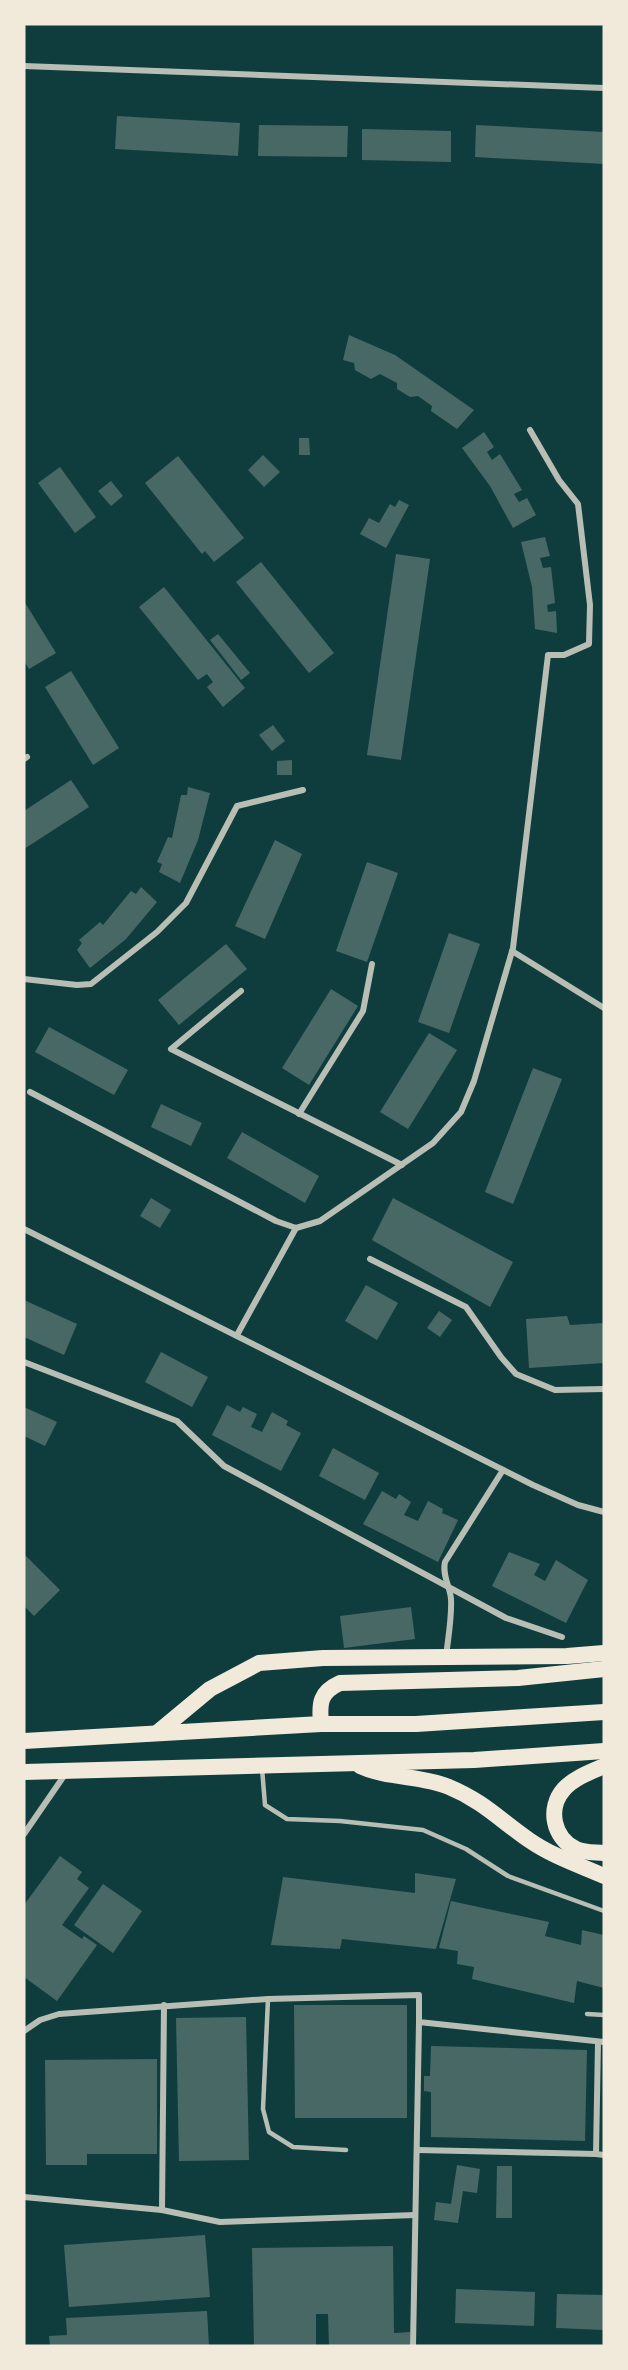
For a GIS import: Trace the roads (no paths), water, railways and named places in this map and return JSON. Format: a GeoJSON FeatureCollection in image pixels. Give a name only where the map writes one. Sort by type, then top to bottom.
{"type":"FeatureCollection","features":[{"type":"Feature","properties":{"kind":"highway"},"geometry":{"type":"LineString","coordinates":[[158,1733],[210,1689],[259,1663],[323,1658],[604,1653]]}},
{"type":"Feature","properties":{"kind":"highway"},"geometry":{"type":"LineString","coordinates":[[321,1724],[320,1701],[327,1689],[340,1683],[518,1677],[604,1669]]}},
{"type":"Feature","properties":{"kind":"highway"},"geometry":{"type":"LineString","coordinates":[[24,1741],[321,1724],[416,1724],[604,1712]]}},
{"type":"Feature","properties":{"kind":"highway"},"geometry":{"type":"LineString","coordinates":[[24,1772],[68,1769],[474,1760],[604,1751]]}},
{"type":"Feature","properties":{"kind":"highway"},"geometry":{"type":"LineString","coordinates":[[351,1762],[380,1773],[447,1785],[488,1806],[529,1840],[553,1854],[604,1876]]}},
{"type":"Feature","properties":{"kind":"highway"},"geometry":{"type":"LineString","coordinates":[[604,1766],[565,1788],[556,1803],[554,1812],[557,1829],[568,1844],[585,1852],[604,1853]]}},
{"type":"Feature","properties":{"kind":"street"},"geometry":{"type":"LineString","coordinates":[[24,66],[604,88]]}},
{"type":"Feature","properties":{"kind":"street"},"geometry":{"type":"LineString","coordinates":[[30,1092],[276,1221],[296,1228],[320,1221],[402,1165],[448,1129],[461,1112],[474,1081],[512,951],[548,655],[564,655],[589,644],[591,618],[578,504],[559,480],[530,430]]}},
{"type":"Feature","properties":{"kind":"street"},"geometry":{"type":"LineString","coordinates":[[24,979],[77,985],[91,984],[157,932],[186,903],[237,806],[303,790]]}},
{"type":"Feature","properties":{"kind":"street"},"geometry":{"type":"LineString","coordinates":[[512,951],[604,1008]]}},
{"type":"Feature","properties":{"kind":"street"},"geometry":{"type":"LineString","coordinates":[[299,1114],[363,1011],[372,964]]}},
{"type":"Feature","properties":{"kind":"street"},"geometry":{"type":"LineString","coordinates":[[241,991],[171,1049],[402,1165]]}},
{"type":"Feature","properties":{"kind":"street"},"geometry":{"type":"LineString","coordinates":[[24,1228],[503,1470],[578,1505],[604,1512]]}},
{"type":"Feature","properties":{"kind":"street"},"geometry":{"type":"LineString","coordinates":[[237,1335],[296,1228]]}},
{"type":"Feature","properties":{"kind":"street"},"geometry":{"type":"LineString","coordinates":[[370,1258],[466,1306],[501,1357],[516,1374],[555,1390],[604,1389]]}},
{"type":"Feature","properties":{"kind":"street"},"geometry":{"type":"LineString","coordinates":[[24,1362],[177,1421],[224,1466],[524,1626],[562,1638]]}},
{"type":"Feature","properties":{"kind":"street"},"geometry":{"type":"LineString","coordinates":[[446,1657],[451,1606],[444,1574],[445,1562],[503,1470]]}},
{"type":"Feature","properties":{"kind":"street"},"geometry":{"type":"LineString","coordinates":[[24,1834],[68,1769]]}},
{"type":"Feature","properties":{"kind":"street"},"geometry":{"type":"LineString","coordinates":[[24,2031],[40,2020],[59,2013],[268,1999],[419,1995],[413,2346]]}},
{"type":"Feature","properties":{"kind":"street"},"geometry":{"type":"LineString","coordinates":[[162,2210],[164,2006]]}},
{"type":"Feature","properties":{"kind":"street"},"geometry":{"type":"LineString","coordinates":[[419,2022],[601,2042],[596,2154]]}},
{"type":"Feature","properties":{"kind":"street"},"geometry":{"type":"LineString","coordinates":[[417,2150],[604,2155]]}},
{"type":"Feature","properties":{"kind":"street"},"geometry":{"type":"LineString","coordinates":[[24,2197],[162,2210],[220,2222],[415,2215]]}},
{"type":"Feature","properties":{"kind":"lane"},"geometry":{"type":"LineString","coordinates":[[262,1765],[265,1805],[287,1820],[340,1821],[423,1830],[466,1849],[508,1876],[604,1911]]}},
{"type":"Feature","properties":{"kind":"lane"},"geometry":{"type":"LineString","coordinates":[[268,1999],[263,2109],[269,2132],[293,2147],[346,2150]]}},
{"type":"Feature","properties":{"kind":"lane"},"geometry":{"type":"LineString","coordinates":[[587,2014],[604,2015]]}}]}
